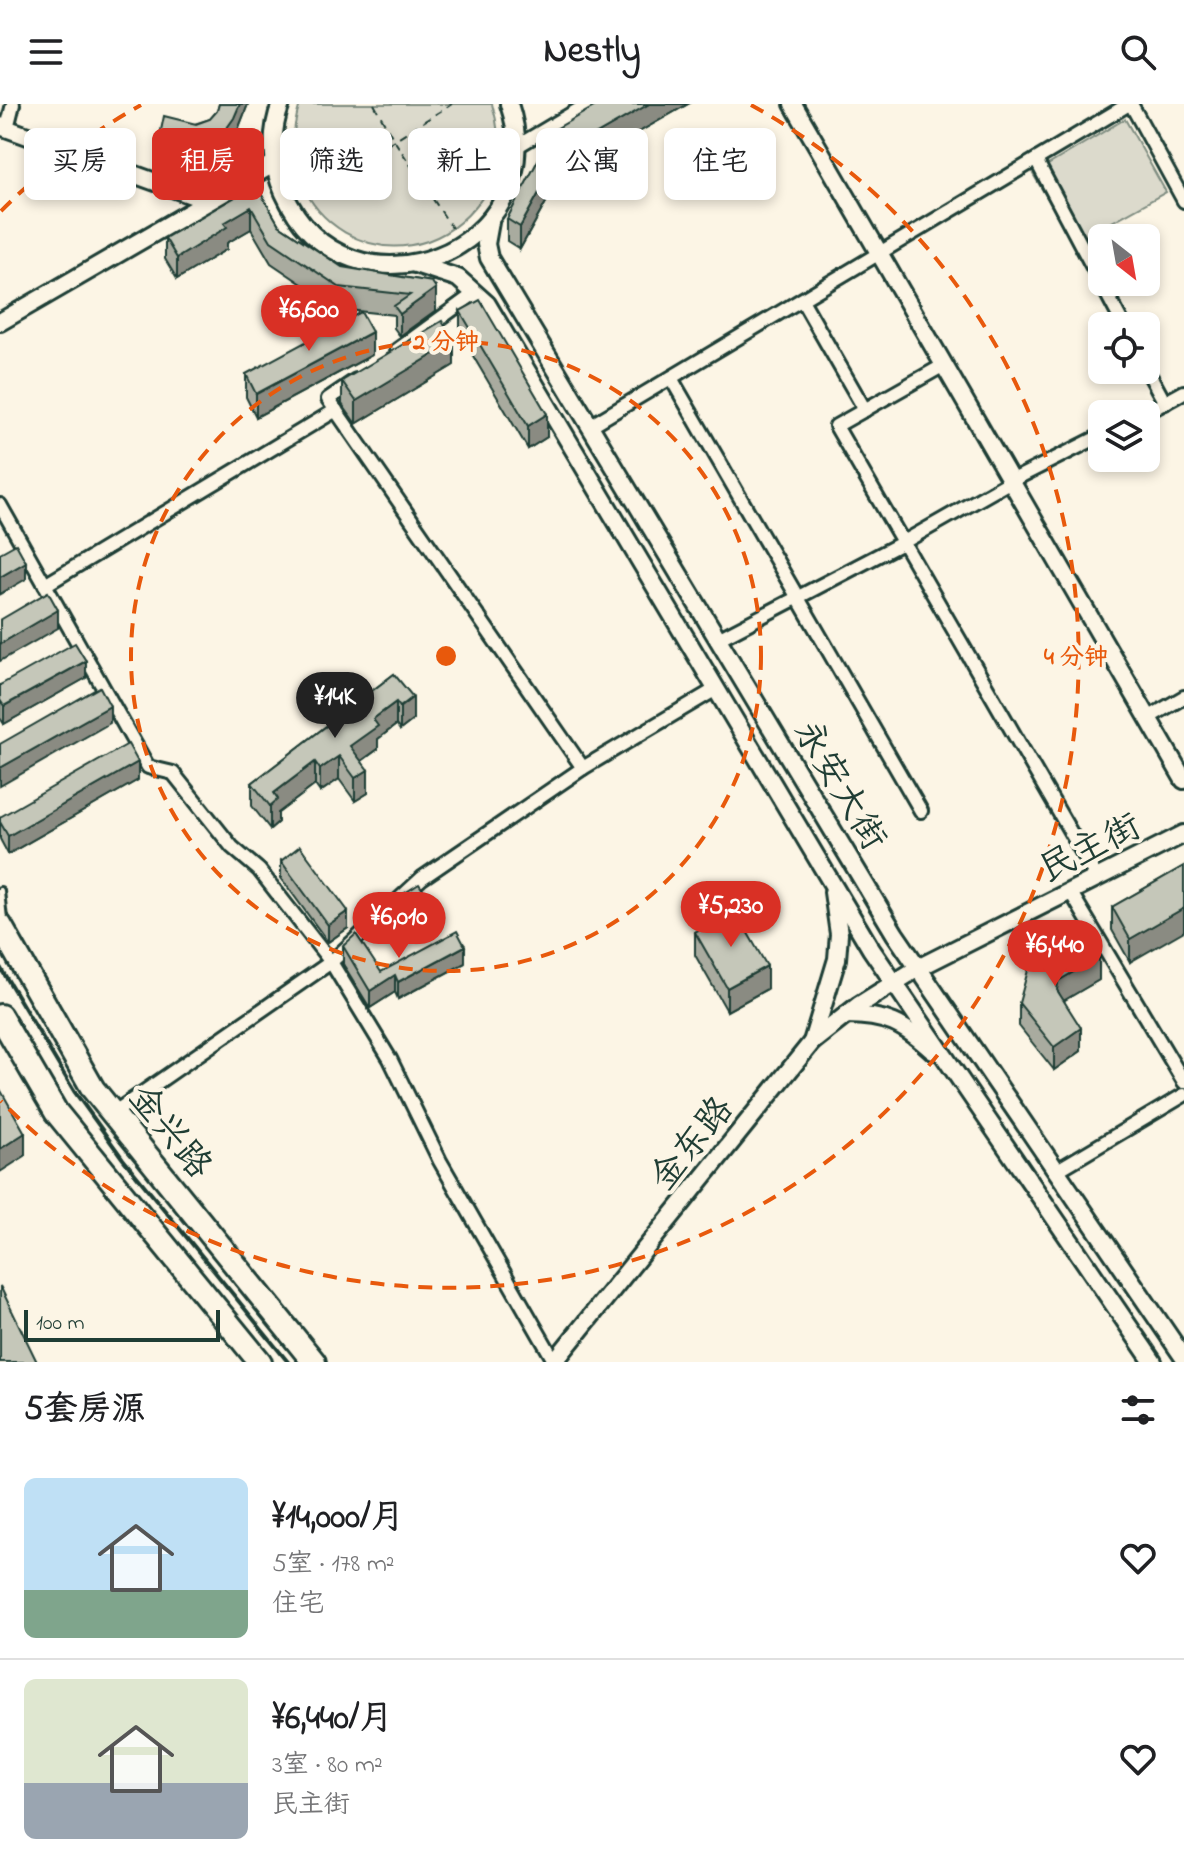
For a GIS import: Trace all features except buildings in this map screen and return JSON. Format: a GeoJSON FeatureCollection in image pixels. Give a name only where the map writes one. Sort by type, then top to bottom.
{"type":"FeatureCollection","features":[{"type":"Feature","properties":{"kind":"highway","name":"金兴路"},"geometry":{"type":"LineString","coordinates":[[2,930],[93,1089],[115,1112],[314,1362]]}},
{"type":"Feature","properties":{"kind":"highway"},"geometry":{"type":"LineString","coordinates":[[0,1016],[56,1112],[260,1362]]}},
{"type":"Feature","properties":{"kind":"main road"},"geometry":{"type":"LineString","coordinates":[[281,104],[274,139],[275,163],[289,205],[316,237],[352,259],[373,264],[415,264],[436,259],[463,245],[490,222],[501,200]]}},
{"type":"Feature","properties":{"kind":"main road"},"geometry":{"type":"LineString","coordinates":[[509,104],[514,128]]}},
{"type":"Feature","properties":{"kind":"main road"},"geometry":{"type":"LineString","coordinates":[[793,104],[1184,780]]}},
{"type":"Feature","properties":{"kind":"main road"},"geometry":{"type":"LineString","coordinates":[[4,127],[208,201]]}},
{"type":"Feature","properties":{"kind":"main road"},"geometry":{"type":"LineString","coordinates":[[0,322],[275,163]]}},
{"type":"Feature","properties":{"kind":"main road","name":"永安大街"},"geometry":{"type":"LineString","coordinates":[[490,222],[486,244],[489,258],[895,934],[1184,1358]]}},
{"type":"Feature","properties":{"kind":"main road","name":"永安大街"},"geometry":{"type":"LineString","coordinates":[[415,264],[458,278],[487,304],[895,983],[1153,1362]]}},
{"type":"Feature","properties":{"kind":"main road","name":"民主街"},"geometry":{"type":"LineString","coordinates":[[895,983],[918,968],[1184,834]]}},
{"type":"Feature","properties":{"kind":"main road"},"geometry":{"type":"LineString","coordinates":[[812,1042],[837,959],[839,934],[832,882]]}},
{"type":"Feature","properties":{"kind":"main road","name":"金东路"},"geometry":{"type":"LineString","coordinates":[[554,1362],[812,1042],[895,983]]}},
{"type":"Feature","properties":{"kind":"main road"},"geometry":{"type":"LineString","coordinates":[[846,1015],[874,1015],[892,1021],[915,1035],[954,1069]]}},
{"type":"Feature","properties":{"kind":"street"},"geometry":{"type":"LineString","coordinates":[[4,127],[13,104]]}},
{"type":"Feature","properties":{"kind":"street"},"geometry":{"type":"LineString","coordinates":[[520,145],[588,104]]}},
{"type":"Feature","properties":{"kind":"street"},"geometry":{"type":"LineString","coordinates":[[590,426],[1130,104],[1184,201]]}},
{"type":"Feature","properties":{"kind":"street"},"geometry":{"type":"LineString","coordinates":[[1036,160],[1117,312]]}},
{"type":"Feature","properties":{"kind":"street"},"geometry":{"type":"LineString","coordinates":[[390,355],[475,293]]}},
{"type":"Feature","properties":{"kind":"street"},"geometry":{"type":"LineString","coordinates":[[802,300],[865,410]]}},
{"type":"Feature","properties":{"kind":"street"},"geometry":{"type":"LineString","coordinates":[[944,365],[836,426],[1097,878]]}},
{"type":"Feature","properties":{"kind":"street"},"geometry":{"type":"LineString","coordinates":[[365,373],[328,399],[583,768]]}},
{"type":"Feature","properties":{"kind":"street"},"geometry":{"type":"LineString","coordinates":[[671,378],[921,811]]}},
{"type":"Feature","properties":{"kind":"street"},"geometry":{"type":"LineString","coordinates":[[1155,384],[1165,403]]}},
{"type":"Feature","properties":{"kind":"street"},"geometry":{"type":"LineString","coordinates":[[1160,406],[1184,392]]}},
{"type":"Feature","properties":{"kind":"street"},"geometry":{"type":"LineString","coordinates":[[45,585],[336,410]]}},
{"type":"Feature","properties":{"kind":"street"},"geometry":{"type":"LineString","coordinates":[[718,639],[1088,442]]}},
{"type":"Feature","properties":{"kind":"street"},"geometry":{"type":"LineString","coordinates":[[0,505],[148,767],[173,773],[232,847],[259,870],[331,962],[390,1059],[440,1161],[554,1362]]}},
{"type":"Feature","properties":{"kind":"street"},"geometry":{"type":"LineString","coordinates":[[115,1112],[331,962],[422,878],[583,768],[716,689]]}},
{"type":"Feature","properties":{"kind":"street"},"geometry":{"type":"LineString","coordinates":[[1148,718],[1184,697]]}},
{"type":"Feature","properties":{"kind":"street"},"geometry":{"type":"LineString","coordinates":[[1070,891],[1184,1082]]}},
{"type":"Feature","properties":{"kind":"street"},"geometry":{"type":"LineString","coordinates":[[1056,1171],[1184,1095]]}},
{"type":"Feature","properties":{"kind":"lane"},"geometry":{"type":"LineString","coordinates":[[0,891],[2,930]]}},
{"type":"Feature","properties":{"kind":"path"},"geometry":{"type":"LineString","coordinates":[[374,104],[463,245]]}},
{"type":"Feature","properties":{"kind":"path"},"geometry":{"type":"LineString","coordinates":[[289,205],[452,104]]}},
{"type":"Feature","properties":{"kind":"shaded area"},"geometry":{"type":"Polygon","coordinates":[[[300,104],[492,104],[497,128],[408,128],[408,200],[481,200],[444,233],[410,245],[376,244],[345,232],[319,211],[312,200],[392,200],[392,128],[296,128],[300,104]]]}},
{"type":"Feature","properties":{"kind":"shaded area"},"geometry":{"type":"Polygon","coordinates":[[[1125,119],[1166,192],[1108,224],[1088,224],[1088,235],[1074,243],[1033,174],[1125,119]]]}},
{"type":"Feature","properties":{"kind":"railway"},"geometry":{"type":"LineString","coordinates":[[0,967],[74,1091],[123,1159],[288,1362]]}}]}
